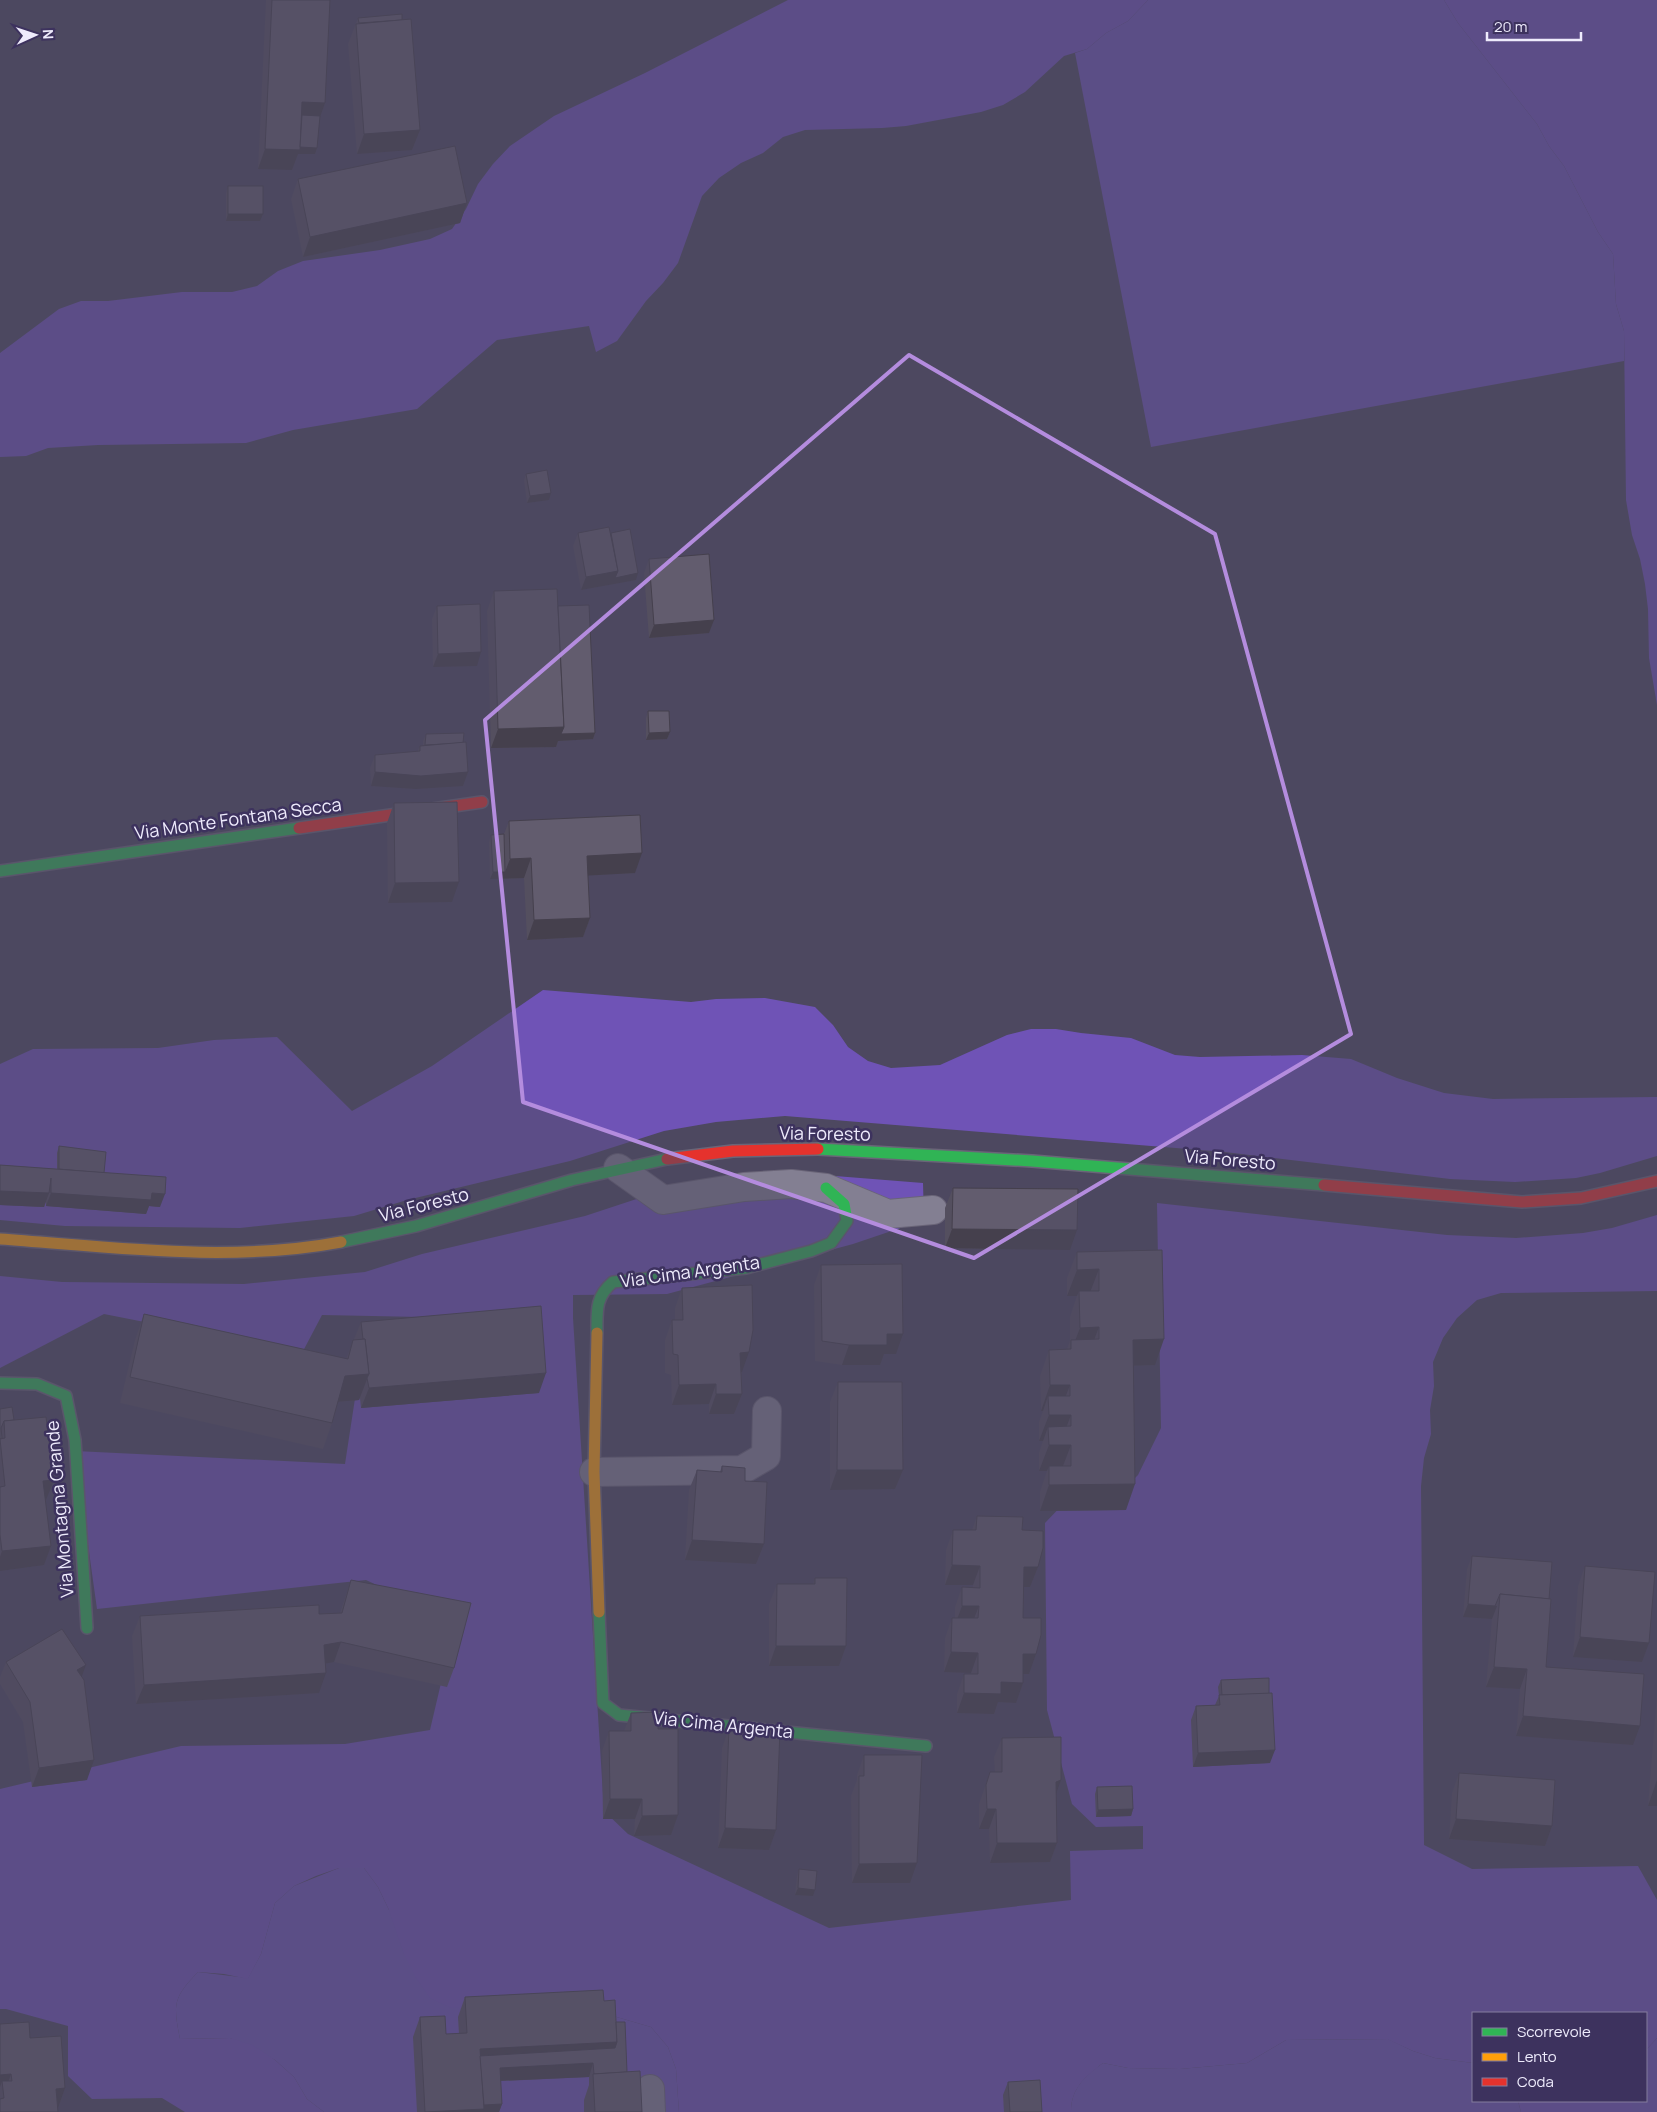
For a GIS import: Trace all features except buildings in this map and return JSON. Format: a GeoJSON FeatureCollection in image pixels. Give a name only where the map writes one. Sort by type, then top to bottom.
{"type":"FeatureCollection","features":[{"type":"Feature","properties":{"kind":"street","name":"Via Monte Fontana Secca"},"geometry":{"type":"LineString","coordinates":[[0,870],[482,802]]}},
{"type":"Feature","properties":{"kind":"street","name":"Via Foresto"},"geometry":{"type":"LineString","coordinates":[[0,1240],[160,1251],[231,1252],[300,1248],[451,1218],[638,1163],[727,1152],[790,1150],[879,1152],[955,1158],[1032,1161],[1522,1202],[1581,1198],[1657,1180]]}},
{"type":"Feature","properties":{"kind":"street"},"geometry":{"type":"LineString","coordinates":[[618,1168],[663,1200],[744,1187],[791,1184],[826,1188],[888,1214],[934,1210]]}},
{"type":"Feature","properties":{"kind":"street","name":"Via Cima Argenta"},"geometry":{"type":"LineString","coordinates":[[826,1188],[844,1204],[847,1221],[831,1244],[746,1268],[613,1282],[602,1291],[597,1309],[594,1472],[603,1703],[619,1715],[926,1746]]}},
{"type":"Feature","properties":{"kind":"street","name":"Via Montagna Grande"},"geometry":{"type":"LineString","coordinates":[[0,1383],[37,1384],[66,1396],[75,1440],[87,1628]]}},
{"type":"Feature","properties":{"kind":"street"},"geometry":{"type":"LineString","coordinates":[[594,1472],[742,1470],[766,1456],[767,1412]]}},
{"type":"Feature","properties":{"kind":"highlighted area"},"geometry":{"type":"Polygon","coordinates":[[[909,355],[1215,534],[1351,1034],[974,1258],[523,1102],[485,720],[909,355]]]}},
{"type":"Feature","properties":{"kind":"shaded area"},"geometry":{"type":"Polygon","coordinates":[[[788,0],[1148,0],[1128,21],[1106,33],[1087,49],[1064,56],[1025,92],[1003,105],[981,112],[906,126],[805,130],[783,137],[763,153],[741,163],[719,178],[702,196],[678,263],[663,283],[646,301],[617,341],[596,352],[589,326],[497,340],[417,409],[293,430],[246,443],[98,445],[48,448],[26,456],[0,457],[0,353],[59,309],[81,301],[108,301],[182,292],[232,292],[257,286],[278,271],[303,261],[380,250],[430,239],[452,229],[466,209],[478,184],[510,146],[554,116],[645,73],[788,0]]]}},
{"type":"Feature","properties":{"kind":"shaded area"},"geometry":{"type":"Polygon","coordinates":[[[1148,0],[1444,0],[1458,23],[1537,124],[1549,146],[1564,166],[1598,232],[1613,254],[1616,304],[1624,331],[1624,361],[1151,447],[1075,53],[1087,49],[1106,33],[1128,21],[1148,0]]]}},
{"type":"Feature","properties":{"kind":"shaded area"},"geometry":{"type":"Polygon","coordinates":[[[1444,0],[1657,0],[1657,705],[1649,658],[1648,609],[1645,584],[1640,559],[1632,535],[1626,500],[1624,331],[1616,304],[1613,254],[1598,232],[1564,166],[1549,146],[1537,124],[1458,23],[1444,0]]]}},
{"type":"Feature","properties":{"kind":"shaded area"},"geometry":{"type":"Polygon","coordinates":[[[543,990],[691,1002],[716,999],[765,998],[815,1007],[833,1025],[848,1047],[868,1061],[891,1068],[940,1065],[1007,1035],[1031,1029],[1056,1029],[1131,1038],[1175,1055],[1200,1057],[1302,1055],[1351,1059],[1397,1078],[1444,1093],[1493,1099],[1657,1097],[1657,1156],[1576,1178],[1515,1182],[1450,1179],[1225,1152],[785,1116],[716,1122],[664,1131],[570,1161],[407,1200],[354,1216],[240,1228],[65,1226],[0,1220],[0,1064],[33,1049],[158,1048],[214,1040],[277,1037],[352,1111],[432,1066],[543,990]]]}},
{"type":"Feature","properties":{"kind":"shaded area"},"geometry":{"type":"Polygon","coordinates":[[[785,1172],[923,1183],[924,1220],[853,1244],[667,1294],[573,1295],[604,1811],[628,1834],[829,1928],[1071,1900],[1070,1851],[1143,1849],[1143,1826],[1096,1827],[1072,1804],[1047,1710],[1045,1523],[1068,1499],[1115,1498],[1138,1475],[1161,1428],[1157,1203],[1447,1235],[1516,1238],[1583,1233],[1612,1228],[1657,1215],[1657,1291],[1501,1293],[1477,1300],[1457,1318],[1443,1338],[1433,1362],[1434,1386],[1430,1410],[1431,1434],[1424,1458],[1421,1486],[1424,1845],[1472,1869],[1638,1866],[1657,1900],[1657,2038],[1647,2049],[1647,2012],[1472,2012],[1472,2063],[1435,2058],[1413,2051],[1387,2039],[1286,2040],[1247,2063],[1180,2069],[1128,2068],[1103,2063],[1085,2078],[1076,2090],[1073,2096],[1071,2112],[679,2112],[676,2069],[668,2047],[651,2027],[603,2013],[554,2006],[452,2008],[430,1998],[415,1976],[404,1954],[389,1910],[378,1887],[364,1868],[339,1868],[294,1886],[275,1903],[261,1954],[248,1979],[224,1974],[198,1972],[179,1995],[176,2009],[180,2039],[230,2038],[252,2045],[275,2060],[294,2077],[307,2099],[324,2112],[185,2112],[162,2098],[92,2099],[68,2076],[68,2026],[0,2009],[0,1789],[181,1746],[345,1744],[430,1730],[460,1602],[413,1602],[366,1580],[97,1609],[75,1451],[345,1464],[356,1392],[526,1319],[322,1315],[302,1353],[104,1314],[0,1368],[0,1276],[62,1282],[244,1284],[365,1272],[422,1254],[585,1216],[679,1185],[785,1172]]]}},
{"type":"Feature","properties":{"kind":"shaded area"},"geometry":{"type":"Polygon","coordinates":[[[339,1868],[364,1868],[378,1887],[389,1910],[554,2006],[603,2013],[651,2027],[668,2047],[676,2069],[679,2112],[324,2112],[307,2099],[294,2077],[275,2060],[230,2038],[180,2039],[176,2017],[177,2002],[179,1995],[198,1972],[248,1978],[261,1954],[275,1903],[294,1886],[339,1868]]]}},
{"type":"Feature","properties":{"kind":"shaded area"},"geometry":{"type":"Polygon","coordinates":[[[1657,2038],[1657,2112],[1632,2112],[1632,2102],[1647,2102],[1647,2049],[1657,2038]]]}},
{"type":"Feature","properties":{"kind":"shaded area"},"geometry":{"type":"Polygon","coordinates":[[[1388,2039],[1413,2051],[1435,2058],[1472,2063],[1472,2102],[1518,2102],[1521,2112],[1071,2112],[1076,2089],[1090,2073],[1103,2063],[1128,2068],[1180,2069],[1247,2063],[1286,2040],[1388,2039]]]}},
{"type":"Feature","properties":{"kind":"shaded area"},"geometry":{"type":"Polygon","coordinates":[[[1518,2102],[1632,2102],[1632,2112],[1521,2112],[1518,2102]]]}},
{"type":"Feature","properties":{"kind":"traffic: fast"},"geometry":{"type":"LineString","coordinates":[[0,871],[299,828]]}},
{"type":"Feature","properties":{"kind":"traffic: fast"},"geometry":{"type":"LineString","coordinates":[[818,1149],[1032,1161],[1324,1185]]}},
{"type":"Feature","properties":{"kind":"traffic: fast"},"geometry":{"type":"LineString","coordinates":[[341,1242],[416,1226],[572,1180],[667,1159]]}},
{"type":"Feature","properties":{"kind":"traffic: fast"},"geometry":{"type":"LineString","coordinates":[[597,1333],[598,1305],[603,1293],[613,1282],[746,1268],[811,1251],[831,1243],[847,1221],[844,1204],[826,1188]]}},
{"type":"Feature","properties":{"kind":"traffic: fast"},"geometry":{"type":"LineString","coordinates":[[0,1383],[37,1384],[66,1396],[75,1440],[87,1628]]}},
{"type":"Feature","properties":{"kind":"traffic: fast"},"geometry":{"type":"LineString","coordinates":[[599,1612],[603,1703],[619,1715],[926,1746]]}},
{"type":"Feature","properties":{"kind":"traffic: slow"},"geometry":{"type":"LineString","coordinates":[[0,1239],[128,1249],[213,1252],[256,1252],[341,1242]]}},
{"type":"Feature","properties":{"kind":"traffic: slow"},"geometry":{"type":"LineString","coordinates":[[597,1333],[594,1472],[599,1612]]}},
{"type":"Feature","properties":{"kind":"traffic: jam"},"geometry":{"type":"LineString","coordinates":[[299,828],[482,802]]}},
{"type":"Feature","properties":{"kind":"traffic: jam"},"geometry":{"type":"LineString","coordinates":[[667,1159],[733,1151],[818,1149]]}},
{"type":"Feature","properties":{"kind":"traffic: jam"},"geometry":{"type":"LineString","coordinates":[[1324,1185],[1522,1202],[1581,1198],[1657,1181]]}}]}
